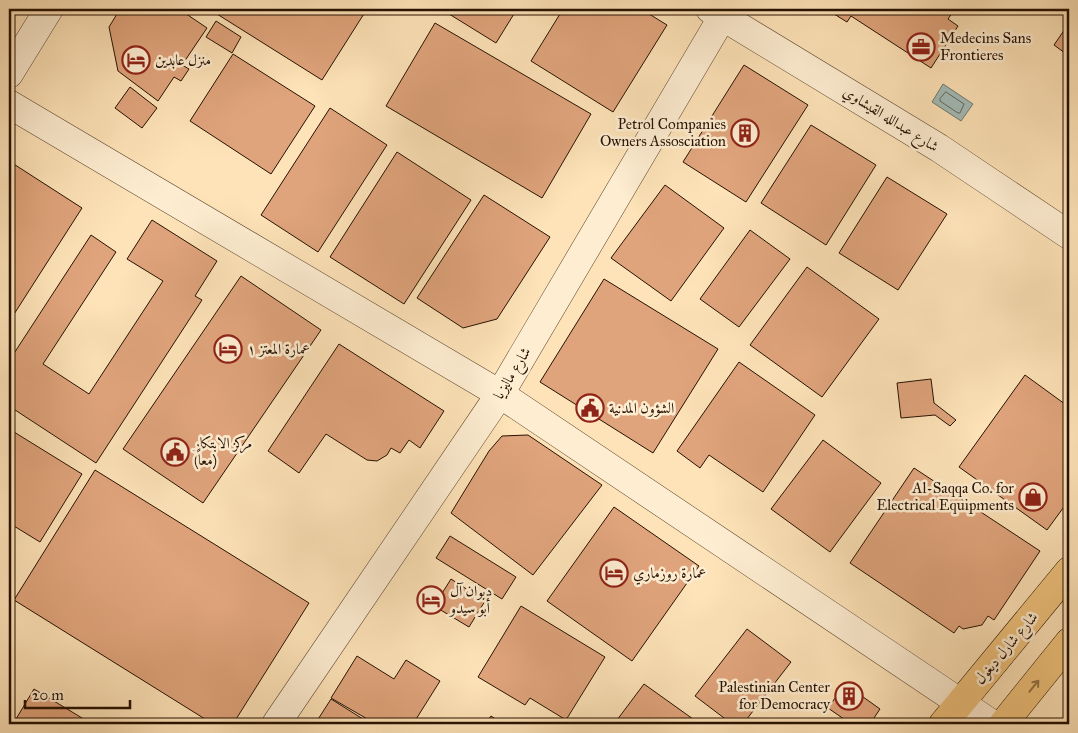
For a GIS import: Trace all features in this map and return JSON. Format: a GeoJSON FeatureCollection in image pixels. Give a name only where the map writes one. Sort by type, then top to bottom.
{"type":"FeatureCollection","features":[{"type":"Feature","properties":{"kind":"main road","name":"شارع شارل ديغول"},"geometry":{"type":"LineString","coordinates":[[943,724],[1069,571]]}},
{"type":"Feature","properties":{"kind":"main road"},"geometry":{"type":"LineString","coordinates":[[1003,724],[1069,642]]}},
{"type":"Feature","properties":{"kind":"street"},"geometry":{"type":"LineString","coordinates":[[9,74],[49,9]]}},
{"type":"Feature","properties":{"kind":"street","name":"شارع عبدالله القيشاوي"},"geometry":{"type":"LineString","coordinates":[[720,11],[938,148],[1069,235]]}},
{"type":"Feature","properties":{"kind":"street","name":"شارع ماليزيا"},"geometry":{"type":"LineString","coordinates":[[276,724],[500,394],[720,11]]}},
{"type":"Feature","properties":{"kind":"street"},"geometry":{"type":"LineString","coordinates":[[9,104],[500,394],[992,724]]}},
{"type":"Feature","properties":{"kind":"water"},"geometry":{"type":"Polygon","coordinates":[[[943,84],[973,104],[961,121],[932,102],[943,84]]]}},
{"type":"Feature","properties":{"kind":"building"},"geometry":{"type":"Polygon","coordinates":[[[120,9],[179,9],[207,28],[182,65],[189,69],[181,81],[174,77],[158,101],[118,71],[109,27],[120,9]]]}},
{"type":"Feature","properties":{"kind":"building"},"geometry":{"type":"Polygon","coordinates":[[[209,9],[367,9],[322,80],[209,9]]]}},
{"type":"Feature","properties":{"kind":"building"},"geometry":{"type":"Polygon","coordinates":[[[441,9],[517,9],[496,43],[441,9]]]}},
{"type":"Feature","properties":{"kind":"building"},"geometry":{"type":"Polygon","coordinates":[[[563,9],[641,9],[667,25],[613,112],[531,61],[563,9]]]}},
{"type":"Feature","properties":{"kind":"building","name":"Medecins Sans Frontieres"},"geometry":{"type":"Polygon","coordinates":[[[826,9],[955,9],[948,19],[958,26],[931,68],[851,16],[847,22],[826,9]]]}},
{"type":"Feature","properties":{"kind":"building"},"geometry":{"type":"Polygon","coordinates":[[[216,21],[241,37],[232,53],[206,37],[216,21]]]}},
{"type":"Feature","properties":{"kind":"building"},"geometry":{"type":"Polygon","coordinates":[[[435,23],[591,114],[542,198],[386,106],[435,23]]]}},
{"type":"Feature","properties":{"kind":"building"},"geometry":{"type":"Polygon","coordinates":[[[1069,23],[1069,56],[1054,45],[1069,23]]]}},
{"type":"Feature","properties":{"kind":"building"},"geometry":{"type":"Polygon","coordinates":[[[233,54],[315,106],[271,174],[190,121],[233,54]]]}},
{"type":"Feature","properties":{"kind":"building","name":"Petrol Companies Owners Assosciation"},"geometry":{"type":"Polygon","coordinates":[[[744,65],[808,105],[746,202],[683,162],[744,65]]]}},
{"type":"Feature","properties":{"kind":"building"},"geometry":{"type":"Polygon","coordinates":[[[130,87],[157,108],[142,128],[115,108],[130,87]]]}},
{"type":"Feature","properties":{"kind":"building"},"geometry":{"type":"Polygon","coordinates":[[[330,108],[387,145],[318,252],[261,215],[330,108]]]}},
{"type":"Feature","properties":{"kind":"building"},"geometry":{"type":"Polygon","coordinates":[[[811,125],[876,165],[826,245],[761,203],[811,125]]]}},
{"type":"Feature","properties":{"kind":"building"},"geometry":{"type":"Polygon","coordinates":[[[397,152],[471,200],[404,304],[330,257],[397,152]]]}},
{"type":"Feature","properties":{"kind":"building"},"geometry":{"type":"Polygon","coordinates":[[[9,161],[82,208],[9,322],[9,161]]]}},
{"type":"Feature","properties":{"kind":"building"},"geometry":{"type":"Polygon","coordinates":[[[887,177],[947,214],[898,290],[839,253],[887,177]]]}},
{"type":"Feature","properties":{"kind":"building"},"geometry":{"type":"Polygon","coordinates":[[[665,185],[724,228],[671,301],[611,258],[665,185]]]}},
{"type":"Feature","properties":{"kind":"building"},"geometry":{"type":"Polygon","coordinates":[[[484,195],[550,237],[497,319],[463,328],[417,298],[484,195]]]}},
{"type":"Feature","properties":{"kind":"building"},"geometry":{"type":"Polygon","coordinates":[[[152,220],[217,261],[195,296],[202,300],[96,463],[9,406],[9,361],[91,235],[116,252],[43,364],[89,394],[163,281],[127,259],[152,220]]]}},
{"type":"Feature","properties":{"kind":"building"},"geometry":{"type":"Polygon","coordinates":[[[750,230],[790,259],[739,327],[700,299],[750,230]]]}},
{"type":"Feature","properties":{"kind":"building"},"geometry":{"type":"Polygon","coordinates":[[[807,267],[879,319],[822,397],[750,345],[807,267]]]}},
{"type":"Feature","properties":{"kind":"building"},"geometry":{"type":"Polygon","coordinates":[[[241,276],[321,330],[203,503],[123,449],[241,276]]]}},
{"type":"Feature","properties":{"kind":"building"},"geometry":{"type":"Polygon","coordinates":[[[604,279],[718,349],[653,453],[540,382],[604,279]]]}},
{"type":"Feature","properties":{"kind":"building"},"geometry":{"type":"Polygon","coordinates":[[[339,344],[444,411],[420,448],[409,440],[400,453],[391,448],[387,455],[377,461],[367,460],[326,434],[299,473],[268,451],[339,344]]]}},
{"type":"Feature","properties":{"kind":"building"},"geometry":{"type":"Polygon","coordinates":[[[739,362],[815,415],[763,492],[709,455],[700,468],[677,451],[739,362]]]}},
{"type":"Feature","properties":{"kind":"building"},"geometry":{"type":"Polygon","coordinates":[[[1025,375],[1069,407],[1069,500],[1047,530],[959,467],[1025,375]]]}},
{"type":"Feature","properties":{"kind":"building"},"geometry":{"type":"Polygon","coordinates":[[[931,379],[934,403],[956,420],[950,426],[935,415],[901,418],[897,383],[931,379]]]}},
{"type":"Feature","properties":{"kind":"building"},"geometry":{"type":"Polygon","coordinates":[[[14,432],[82,474],[40,542],[9,523],[9,441],[14,432]]]}},
{"type":"Feature","properties":{"kind":"building"},"geometry":{"type":"Polygon","coordinates":[[[528,435],[602,485],[533,575],[451,513],[489,451],[502,436],[528,435]]]}},
{"type":"Feature","properties":{"kind":"building"},"geometry":{"type":"Polygon","coordinates":[[[823,440],[881,483],[830,552],[771,509],[823,440]]]}},
{"type":"Feature","properties":{"kind":"building"},"geometry":{"type":"Polygon","coordinates":[[[914,468],[1040,551],[994,620],[988,616],[982,625],[963,629],[959,626],[954,633],[850,563],[914,468]]]}},
{"type":"Feature","properties":{"kind":"building"},"geometry":{"type":"Polygon","coordinates":[[[95,470],[309,603],[233,724],[213,724],[14,600],[95,470]]]}},
{"type":"Feature","properties":{"kind":"building"},"geometry":{"type":"Polygon","coordinates":[[[614,507],[699,566],[632,661],[547,601],[614,507]]]}},
{"type":"Feature","properties":{"kind":"building"},"geometry":{"type":"Polygon","coordinates":[[[450,536],[516,577],[502,599],[436,558],[450,536]]]}},
{"type":"Feature","properties":{"kind":"building"},"geometry":{"type":"Polygon","coordinates":[[[451,579],[485,601],[469,627],[434,606],[451,579]]]}},
{"type":"Feature","properties":{"kind":"building"},"geometry":{"type":"Polygon","coordinates":[[[521,606],[605,657],[566,720],[530,698],[525,705],[478,677],[521,606]]]}},
{"type":"Feature","properties":{"kind":"building"},"geometry":{"type":"Polygon","coordinates":[[[747,629],[791,662],[743,724],[732,724],[695,696],[747,629]]]}},
{"type":"Feature","properties":{"kind":"building"},"geometry":{"type":"Polygon","coordinates":[[[357,656],[394,679],[406,660],[440,681],[413,724],[376,724],[331,698],[357,656]]]}},
{"type":"Feature","properties":{"kind":"building"},"geometry":{"type":"Polygon","coordinates":[[[644,684],[700,724],[614,724],[644,684]]]}},
{"type":"Feature","properties":{"kind":"building","name":"Palestinian Center for Democracy"},"geometry":{"type":"Polygon","coordinates":[[[845,684],[880,709],[870,724],[851,724],[828,708],[845,684]]]}},
{"type":"Feature","properties":{"kind":"building"},"geometry":{"type":"Polygon","coordinates":[[[34,689],[92,724],[13,724],[34,689]]]}},
{"type":"Feature","properties":{"kind":"building"},"geometry":{"type":"Polygon","coordinates":[[[331,699],[371,724],[315,724],[331,699]]]}},
{"type":"Feature","properties":{"kind":"building"},"geometry":{"type":"Polygon","coordinates":[[[491,716],[503,724],[485,724],[491,716]]]}},
{"type":"Feature","properties":{"kind":"place","name":"Medecins Sans Frontieres"},"geometry":{"type":"Point","coordinates":[921,47]}},
{"type":"Feature","properties":{"kind":"place","name":"منزل عابدين"},"geometry":{"type":"Point","coordinates":[136,60]}},
{"type":"Feature","properties":{"kind":"place","name":"Petrol Companies Owners Assosciation"},"geometry":{"type":"Point","coordinates":[745,133]}},
{"type":"Feature","properties":{"kind":"place","name":"عمارة المعتز ١"},"geometry":{"type":"Point","coordinates":[228,349]}},
{"type":"Feature","properties":{"kind":"place","name":"الشؤون المدنية"},"geometry":{"type":"Point","coordinates":[590,408]}},
{"type":"Feature","properties":{"kind":"place","name":"مركز الابتكار (معاً)"},"geometry":{"type":"Point","coordinates":[175,452]}},
{"type":"Feature","properties":{"kind":"place","name":"Al-Saqqa Co. for Electrical Equipments"},"geometry":{"type":"Point","coordinates":[1033,497]}},
{"type":"Feature","properties":{"kind":"place","name":"عمارة روزماري"},"geometry":{"type":"Point","coordinates":[614,573]}},
{"type":"Feature","properties":{"kind":"place","name":"ديوان آل أبو سيدو"},"geometry":{"type":"Point","coordinates":[431,600]}},
{"type":"Feature","properties":{"kind":"place","name":"Palestinian Center for Democracy"},"geometry":{"type":"Point","coordinates":[849,696]}}]}
